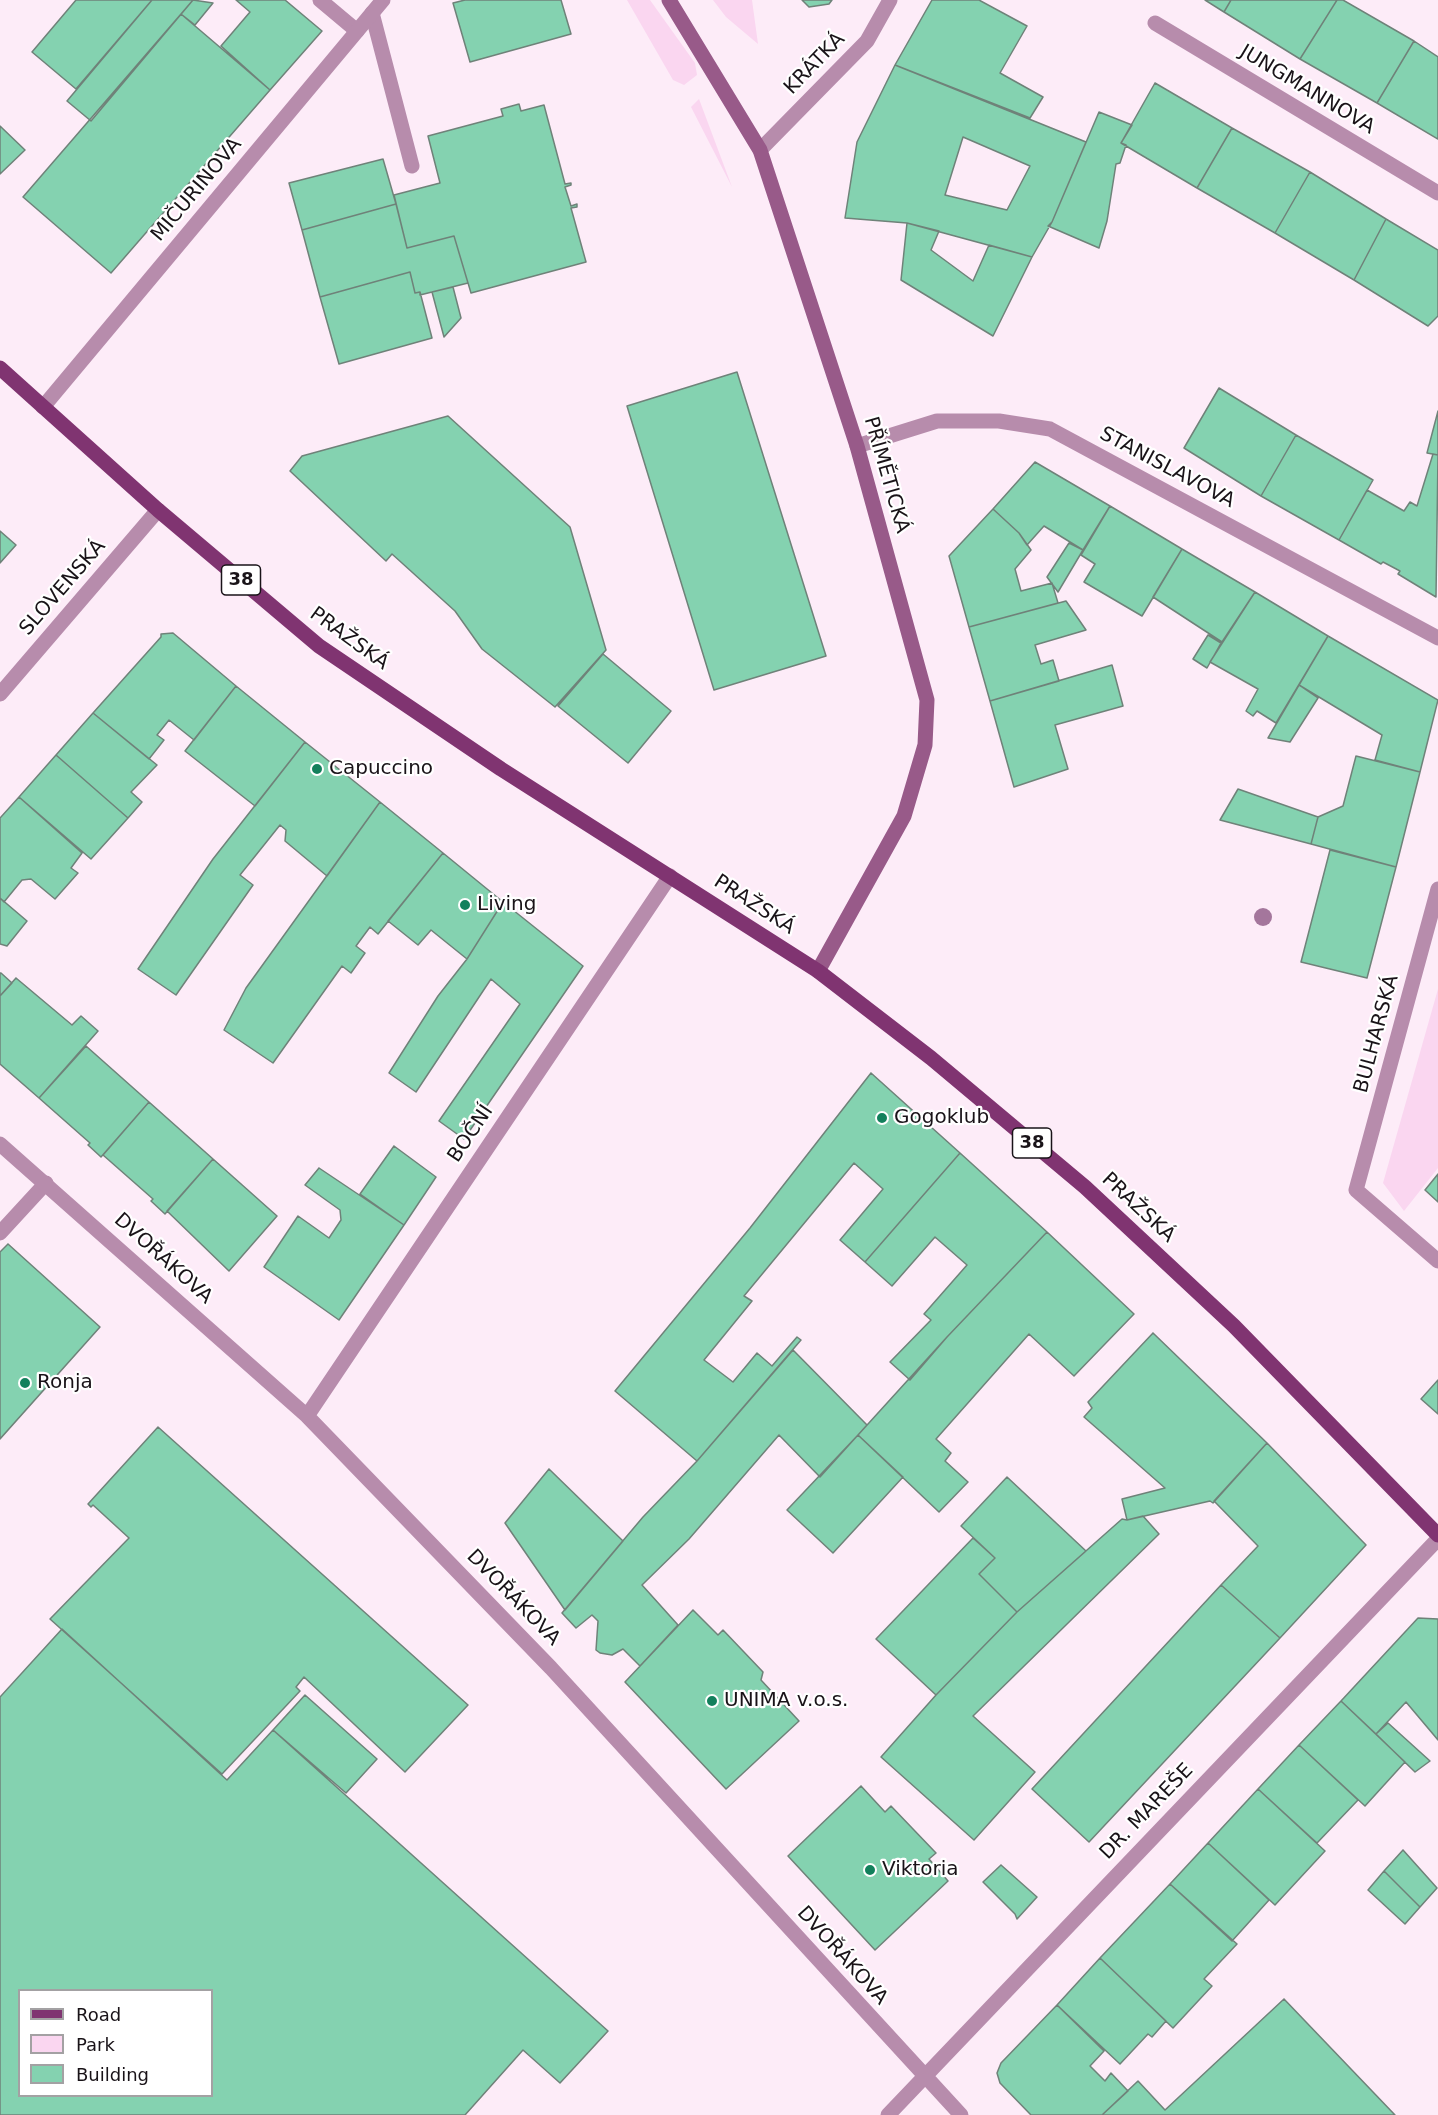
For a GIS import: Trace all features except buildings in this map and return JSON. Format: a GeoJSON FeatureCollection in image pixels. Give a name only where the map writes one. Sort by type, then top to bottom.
{"type":"FeatureCollection","features":[{"type":"Feature","properties":{"kind":"main road","name":"PŘÍMĚTICKÁ"},"geometry":{"type":"LineString","coordinates":[[669,0],[760,150],[857,446],[927,700],[925,745],[904,816],[818,971]]}},
{"type":"Feature","properties":{"kind":"main road","name":"PRAŽSKÁ"},"geometry":{"type":"LineString","coordinates":[[0,368],[158,510],[319,646],[501,769],[818,971],[931,1059],[1085,1187],[1234,1326],[1438,1537]]}},
{"type":"Feature","properties":{"kind":"street"},"geometry":{"type":"LineString","coordinates":[[320,0],[357,32]]}},
{"type":"Feature","properties":{"kind":"street","name":"MIČURINOVA"},"geometry":{"type":"LineString","coordinates":[[43,406],[383,0]]}},
{"type":"Feature","properties":{"kind":"street","name":"KRÁTKÁ"},"geometry":{"type":"LineString","coordinates":[[760,150],[867,40],[890,0]]}},
{"type":"Feature","properties":{"kind":"street"},"geometry":{"type":"LineString","coordinates":[[372,13],[412,166]]}},
{"type":"Feature","properties":{"kind":"street","name":"JUNGMANNOVA"},"geometry":{"type":"LineString","coordinates":[[1155,23],[1438,194]]}},
{"type":"Feature","properties":{"kind":"street","name":"STANISLAVOVA"},"geometry":{"type":"LineString","coordinates":[[857,446],[937,421],[999,422],[1050,429],[1438,638]]}},
{"type":"Feature","properties":{"kind":"street","name":"SLOVENSKÁ"},"geometry":{"type":"LineString","coordinates":[[0,693],[158,510]]}},
{"type":"Feature","properties":{"kind":"street","name":"BOČNÍ"},"geometry":{"type":"LineString","coordinates":[[307,1416],[670,876]]}},
{"type":"Feature","properties":{"kind":"street","name":"BULHARSKÁ"},"geometry":{"type":"LineString","coordinates":[[1438,890],[1356,1190],[1438,1262]]}},
{"type":"Feature","properties":{"kind":"street","name":"DVOŘÁKOVA"},"geometry":{"type":"LineString","coordinates":[[0,1144],[307,1416],[551,1668],[961,2115]]}},
{"type":"Feature","properties":{"kind":"street"},"geometry":{"type":"LineString","coordinates":[[0,1233],[46,1183]]}},
{"type":"Feature","properties":{"kind":"street","name":"DR. MAREŠE"},"geometry":{"type":"LineString","coordinates":[[888,2115],[1438,1537]]}},
{"type":"Feature","properties":{"kind":"green space"},"geometry":{"type":"Polygon","coordinates":[[[627,0],[650,0],[695,63],[697,75],[684,85],[673,80],[627,0]]]}},
{"type":"Feature","properties":{"kind":"green space"},"geometry":{"type":"Polygon","coordinates":[[[713,0],[752,0],[758,44],[726,17],[713,0]]]}},
{"type":"Feature","properties":{"kind":"green space"},"geometry":{"type":"Polygon","coordinates":[[[699,99],[732,187],[691,107],[699,99]]]}},
{"type":"Feature","properties":{"kind":"green space"},"geometry":{"type":"Polygon","coordinates":[[[1438,989],[1438,1168],[1404,1211],[1383,1183],[1438,989]]]}},
{"type":"Feature","properties":{"kind":"place","name":"Capuccino"},"geometry":{"type":"Point","coordinates":[317,769]}},
{"type":"Feature","properties":{"kind":"place","name":"Living"},"geometry":{"type":"Point","coordinates":[465,905]}},
{"type":"Feature","properties":{"kind":"place","name":"Gogoklub"},"geometry":{"type":"Point","coordinates":[882,1118]}},
{"type":"Feature","properties":{"kind":"place","name":"Ronja"},"geometry":{"type":"Point","coordinates":[25,1383]}},
{"type":"Feature","properties":{"kind":"place","name":"UNIMA v.o.s."},"geometry":{"type":"Point","coordinates":[712,1701]}},
{"type":"Feature","properties":{"kind":"place","name":"Viktoria"},"geometry":{"type":"Point","coordinates":[870,1870]}}]}
